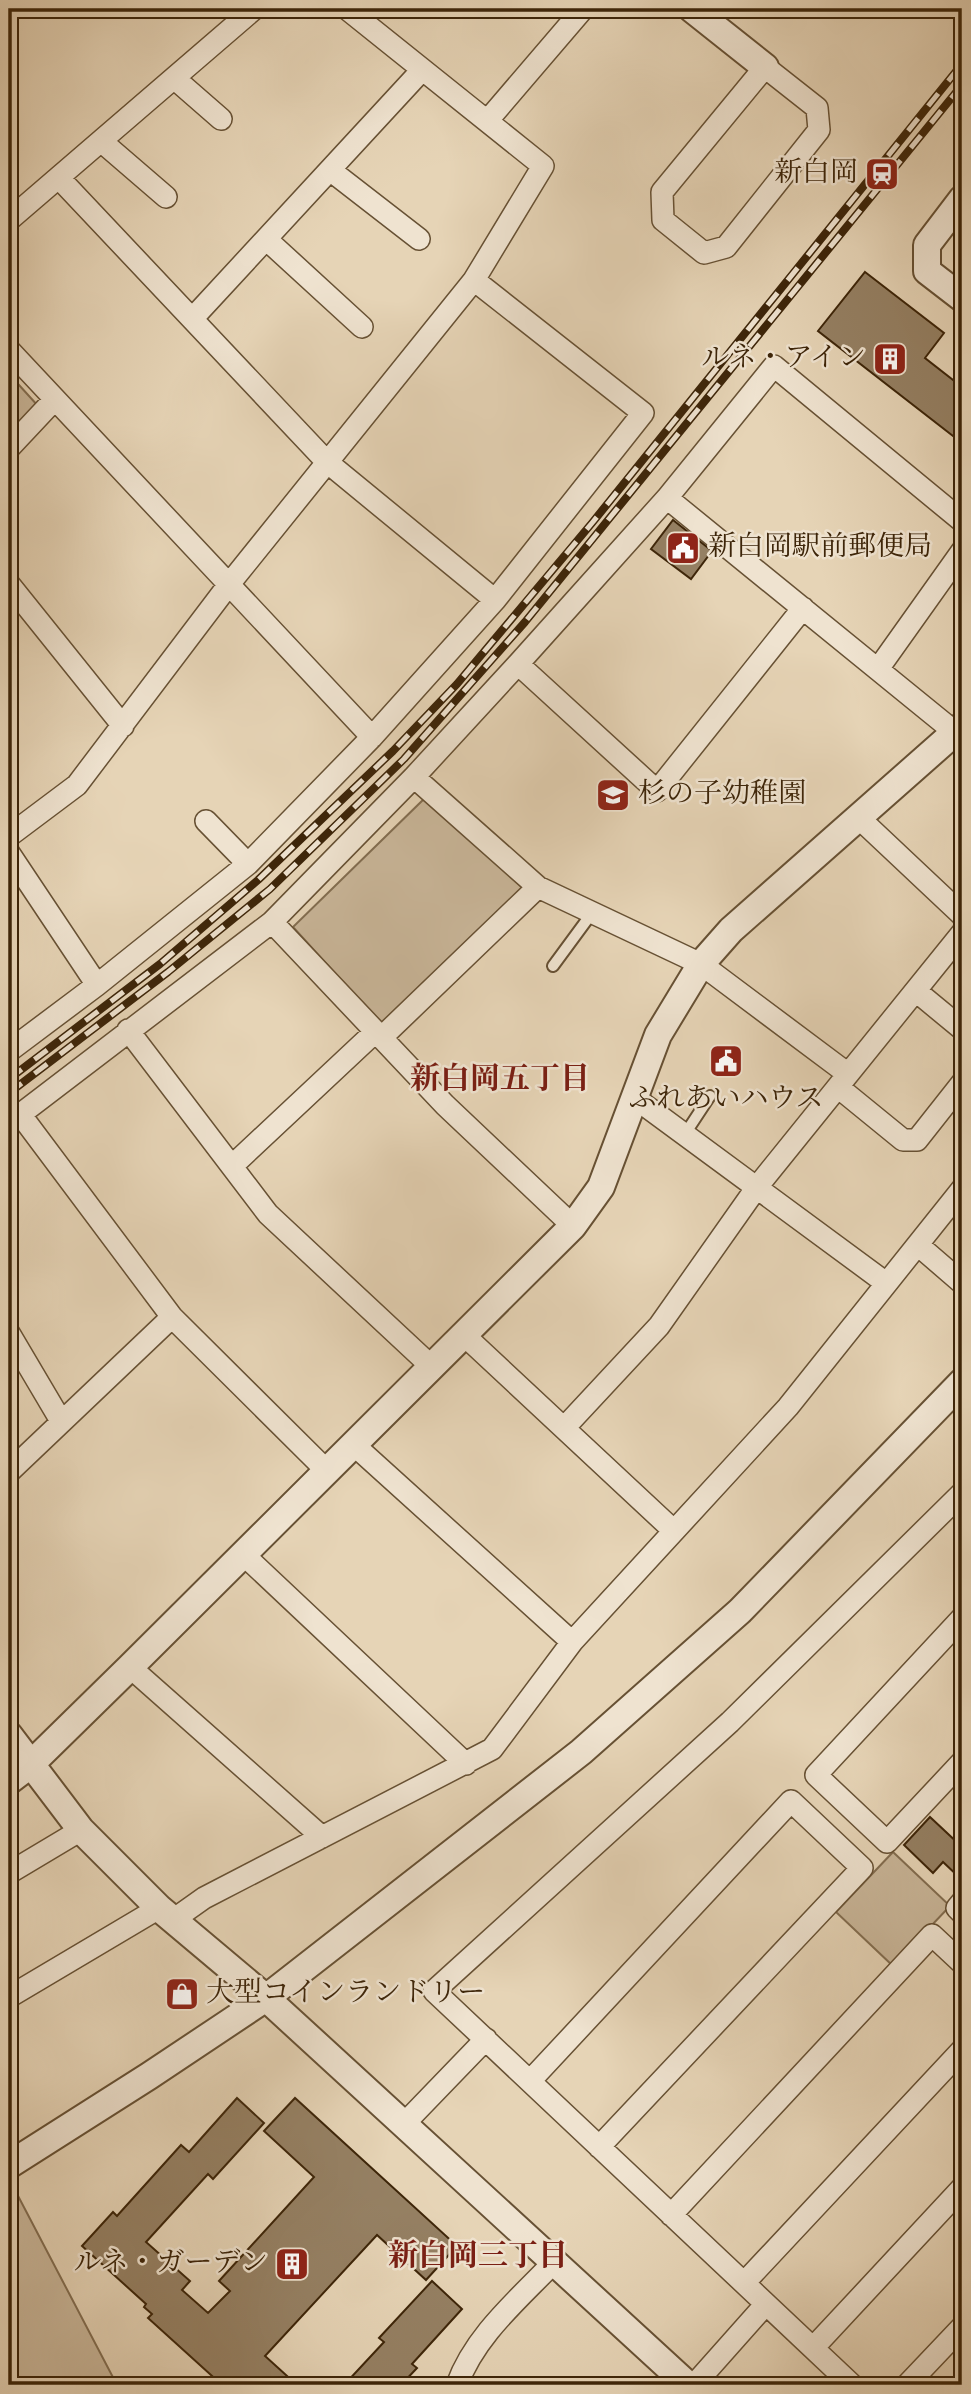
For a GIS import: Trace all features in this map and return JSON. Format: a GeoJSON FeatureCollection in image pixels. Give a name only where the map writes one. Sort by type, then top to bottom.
{"type":"FeatureCollection","features":[{"type":"Feature","properties":{"kind":"street"},"geometry":{"type":"LineString","coordinates":[[9,220],[254,9]]}},
{"type":"Feature","properties":{"kind":"street"},"geometry":{"type":"LineString","coordinates":[[9,836],[77,785],[230,583],[474,280],[543,166],[347,9]]}},
{"type":"Feature","properties":{"kind":"street"},"geometry":{"type":"LineString","coordinates":[[488,120],[583,9]]}},
{"type":"Feature","properties":{"kind":"street"},"geometry":{"type":"LineString","coordinates":[[692,9],[817,108],[819,130],[726,247],[704,253],[663,220],[662,192],[765,67]]}},
{"type":"Feature","properties":{"kind":"street"},"geometry":{"type":"LineString","coordinates":[[192,319],[422,70]]}},
{"type":"Feature","properties":{"kind":"street"},"geometry":{"type":"LineString","coordinates":[[174,78],[221,119]]}},
{"type":"Feature","properties":{"kind":"street"},"geometry":{"type":"LineString","coordinates":[[102,141],[166,197]]}},
{"type":"Feature","properties":{"kind":"street"},"geometry":{"type":"LineString","coordinates":[[330,170],[419,239]]}},
{"type":"Feature","properties":{"kind":"street"},"geometry":{"type":"LineString","coordinates":[[59,178],[327,462],[495,600]]}},
{"type":"Feature","properties":{"kind":"street"},"geometry":{"type":"LineString","coordinates":[[962,199],[927,245],[927,271],[962,298]]}},
{"type":"Feature","properties":{"kind":"street"},"geometry":{"type":"LineString","coordinates":[[267,239],[362,327]]}},
{"type":"Feature","properties":{"kind":"street"},"geometry":{"type":"LineString","coordinates":[[9,1051],[97,985],[248,864],[372,737],[495,600],[643,413],[474,280]]}},
{"type":"Feature","properties":{"kind":"street"},"geometry":{"type":"LineString","coordinates":[[9,350],[372,737]]}},
{"type":"Feature","properties":{"kind":"street"},"geometry":{"type":"LineString","coordinates":[[326,1470],[172,1317],[14,1119],[272,922],[414,777],[518,664],[667,498],[774,366],[962,521]]}},
{"type":"Feature","properties":{"kind":"street"},"geometry":{"type":"LineString","coordinates":[[9,448],[55,399]]}},
{"type":"Feature","properties":{"kind":"street"},"geometry":{"type":"LineString","coordinates":[[9,1782],[30,1765],[244,1555],[326,1470],[573,1226],[601,1186],[658,1035],[701,964],[731,930],[960,732],[667,498]]}},
{"type":"Feature","properties":{"kind":"street"},"geometry":{"type":"LineString","coordinates":[[878,669],[962,551]]}},
{"type":"Feature","properties":{"kind":"street"},"geometry":{"type":"LineString","coordinates":[[9,584],[124,726]]}},
{"type":"Feature","properties":{"kind":"street"},"geometry":{"type":"LineString","coordinates":[[518,664],[657,791],[803,608]]}},
{"type":"Feature","properties":{"kind":"street"},"geometry":{"type":"LineString","coordinates":[[414,777],[538,887],[701,964],[843,1081],[903,1140],[917,1140],[962,1083]]}},
{"type":"Feature","properties":{"kind":"street"},"geometry":{"type":"LineString","coordinates":[[859,818],[962,915]]}},
{"type":"Feature","properties":{"kind":"street"},"geometry":{"type":"LineString","coordinates":[[206,821],[248,864]]}},
{"type":"Feature","properties":{"kind":"street"},"geometry":{"type":"LineString","coordinates":[[9,853],[97,985]]}},
{"type":"Feature","properties":{"kind":"street"},"geometry":{"type":"LineString","coordinates":[[232,1166],[538,887]]}},
{"type":"Feature","properties":{"kind":"street"},"geometry":{"type":"LineString","coordinates":[[272,922],[445,1105],[573,1226]]}},
{"type":"Feature","properties":{"kind":"street"},"geometry":{"type":"LineString","coordinates":[[564,1428],[659,1326],[757,1187],[962,933]]}},
{"type":"Feature","properties":{"kind":"street"},"geometry":{"type":"LineString","coordinates":[[916,991],[962,1028]]}},
{"type":"Feature","properties":{"kind":"street"},"geometry":{"type":"LineString","coordinates":[[128,1030],[268,1214],[432,1367]]}},
{"type":"Feature","properties":{"kind":"street"},"geometry":{"type":"LineString","coordinates":[[635,1098],[886,1283]]}},
{"type":"Feature","properties":{"kind":"street"},"geometry":{"type":"LineString","coordinates":[[9,1997],[166,1914],[205,1898],[492,1749],[572,1642],[789,1407],[962,1189]]}},
{"type":"Feature","properties":{"kind":"street"},"geometry":{"type":"LineString","coordinates":[[918,1245],[960,1277]]}},
{"type":"Feature","properties":{"kind":"street"},"geometry":{"type":"LineString","coordinates":[[9,1472],[172,1317]]}},
{"type":"Feature","properties":{"kind":"street"},"geometry":{"type":"LineString","coordinates":[[9,1333],[61,1421]]}},
{"type":"Feature","properties":{"kind":"street"},"geometry":{"type":"LineString","coordinates":[[464,1335],[673,1530]]}},
{"type":"Feature","properties":{"kind":"street"},"geometry":{"type":"LineString","coordinates":[[9,2165],[266,1998],[591,1744],[740,1611],[961,1386]]}},
{"type":"Feature","properties":{"kind":"street"},"geometry":{"type":"LineString","coordinates":[[353,1444],[572,1642]]}},
{"type":"Feature","properties":{"kind":"street"},"geometry":{"type":"LineString","coordinates":[[852,2385],[435,1992],[730,1722],[962,1493]]}},
{"type":"Feature","properties":{"kind":"street"},"geometry":{"type":"LineString","coordinates":[[244,1555],[466,1764]]}},
{"type":"Feature","properties":{"kind":"street"},"geometry":{"type":"LineString","coordinates":[[962,1619],[816,1775],[887,1842],[962,1762]]}},
{"type":"Feature","properties":{"kind":"street"},"geometry":{"type":"LineString","coordinates":[[130,1667],[322,1837]]}},
{"type":"Feature","properties":{"kind":"street"},"geometry":{"type":"LineString","coordinates":[[9,1735],[81,1830],[166,1914],[266,1998],[688,2385]]}},
{"type":"Feature","properties":{"kind":"street"},"geometry":{"type":"LineString","coordinates":[[530,2081],[791,1801],[862,1868],[599,2147]]}},
{"type":"Feature","properties":{"kind":"street"},"geometry":{"type":"LineString","coordinates":[[9,1873],[81,1830]]}},
{"type":"Feature","properties":{"kind":"street"},"geometry":{"type":"LineString","coordinates":[[962,1902],[957,1908],[962,1913]]}},
{"type":"Feature","properties":{"kind":"street"},"geometry":{"type":"LineString","coordinates":[[671,2215],[932,1934],[962,1963]]}},
{"type":"Feature","properties":{"kind":"street"},"geometry":{"type":"LineString","coordinates":[[403,2125],[485,2039]]}},
{"type":"Feature","properties":{"kind":"street"},"geometry":{"type":"LineString","coordinates":[[744,2283],[962,2050]]}},
{"type":"Feature","properties":{"kind":"street"},"geometry":{"type":"LineString","coordinates":[[813,2348],[962,2188]]}},
{"type":"Feature","properties":{"kind":"street"},"geometry":{"type":"LineString","coordinates":[[457,2385],[489,2330],[555,2262]]}},
{"type":"Feature","properties":{"kind":"street"},"geometry":{"type":"LineString","coordinates":[[694,2385],[766,2305]]}},
{"type":"Feature","properties":{"kind":"street"},"geometry":{"type":"LineString","coordinates":[[907,2385],[962,2327]]}},
{"type":"Feature","properties":{"kind":"lane"},"geometry":{"type":"LineString","coordinates":[[553,966],[592,913]]}},
{"type":"Feature","properties":{"kind":"lane"},"geometry":{"type":"LineString","coordinates":[[685,1134],[710,1096]]}},
{"type":"Feature","properties":{"kind":"shaded area"},"geometry":{"type":"Polygon","coordinates":[[[9,374],[39,407],[9,435],[9,374]]]}},
{"type":"Feature","properties":{"kind":"shaded area"},"geometry":{"type":"Polygon","coordinates":[[[425,798],[524,889],[383,1026],[293,927],[425,798]]]}},
{"type":"Feature","properties":{"kind":"shaded area"},"geometry":{"type":"Polygon","coordinates":[[[893,1852],[950,1906],[893,1966],[836,1912],[893,1852]]]}},
{"type":"Feature","properties":{"kind":"shaded area"},"geometry":{"type":"Polygon","coordinates":[[[16,2192],[117,2385],[9,2385],[9,2196],[16,2192]]]}},
{"type":"Feature","properties":{"kind":"building","name":"ルネ・アイン"},"geometry":{"type":"Polygon","coordinates":[[[865,272],[944,333],[925,358],[962,387],[962,443],[818,331],[865,272]]]}},
{"type":"Feature","properties":{"kind":"building","name":"新白岡駅前郵便局"},"geometry":{"type":"Polygon","coordinates":[[[673,520],[712,551],[691,579],[651,549],[673,520]]]}},
{"type":"Feature","properties":{"kind":"building"},"geometry":{"type":"Polygon","coordinates":[[[930,1817],[962,1847],[962,1880],[943,1862],[933,1873],[904,1845],[930,1817]]]}},
{"type":"Feature","properties":{"kind":"building"},"geometry":{"type":"Polygon","coordinates":[[[237,2098],[264,2123],[213,2179],[208,2174],[146,2242],[190,2281],[182,2290],[208,2313],[230,2291],[219,2281],[314,2177],[264,2131],[295,2098],[457,2246],[426,2280],[377,2235],[265,2356],[297,2385],[222,2385],[148,2318],[152,2314],[144,2307],[146,2304],[82,2246],[113,2212],[117,2216],[181,2145],[189,2152],[237,2098]]]}},
{"type":"Feature","properties":{"kind":"building"},"geometry":{"type":"Polygon","coordinates":[[[432,2281],[462,2309],[412,2364],[417,2368],[401,2385],[344,2385],[384,2342],[379,2338],[432,2281]]]}},
{"type":"Feature","properties":{"kind":"railway"},"geometry":{"type":"LineString","coordinates":[[9,1079],[160,964],[258,880],[393,751],[457,684],[592,523],[962,64]]}},
{"type":"Feature","properties":{"kind":"railway"},"geometry":{"type":"LineString","coordinates":[[9,1093],[168,972],[270,889],[404,759],[525,622],[962,85]]}},
{"type":"Feature","properties":{"kind":"place","name":"新白岡"},"geometry":{"type":"Point","coordinates":[882,174]}},
{"type":"Feature","properties":{"kind":"place","name":"ルネ・アイン"},"geometry":{"type":"Point","coordinates":[890,359]}},
{"type":"Feature","properties":{"kind":"place","name":"新白岡駅前郵便局"},"geometry":{"type":"Point","coordinates":[683,548]}},
{"type":"Feature","properties":{"kind":"place","name":"杉の子幼稚園"},"geometry":{"type":"Point","coordinates":[613,795]}},
{"type":"Feature","properties":{"kind":"place","name":"ふれあいハウス"},"geometry":{"type":"Point","coordinates":[726,1061]}},
{"type":"Feature","properties":{"kind":"place","name":"大型コインランドリー"},"geometry":{"type":"Point","coordinates":[182,1994]}},
{"type":"Feature","properties":{"kind":"place","name":"ルネ・ガーデン"},"geometry":{"type":"Point","coordinates":[292,2264]}},
{"type":"Feature","properties":{"kind":"district","name":"新白岡五丁目"},"geometry":{"type":"Point","coordinates":[500,1080]}},
{"type":"Feature","properties":{"kind":"district","name":"新白岡三丁目"},"geometry":{"type":"Point","coordinates":[478,2257]}}]}
